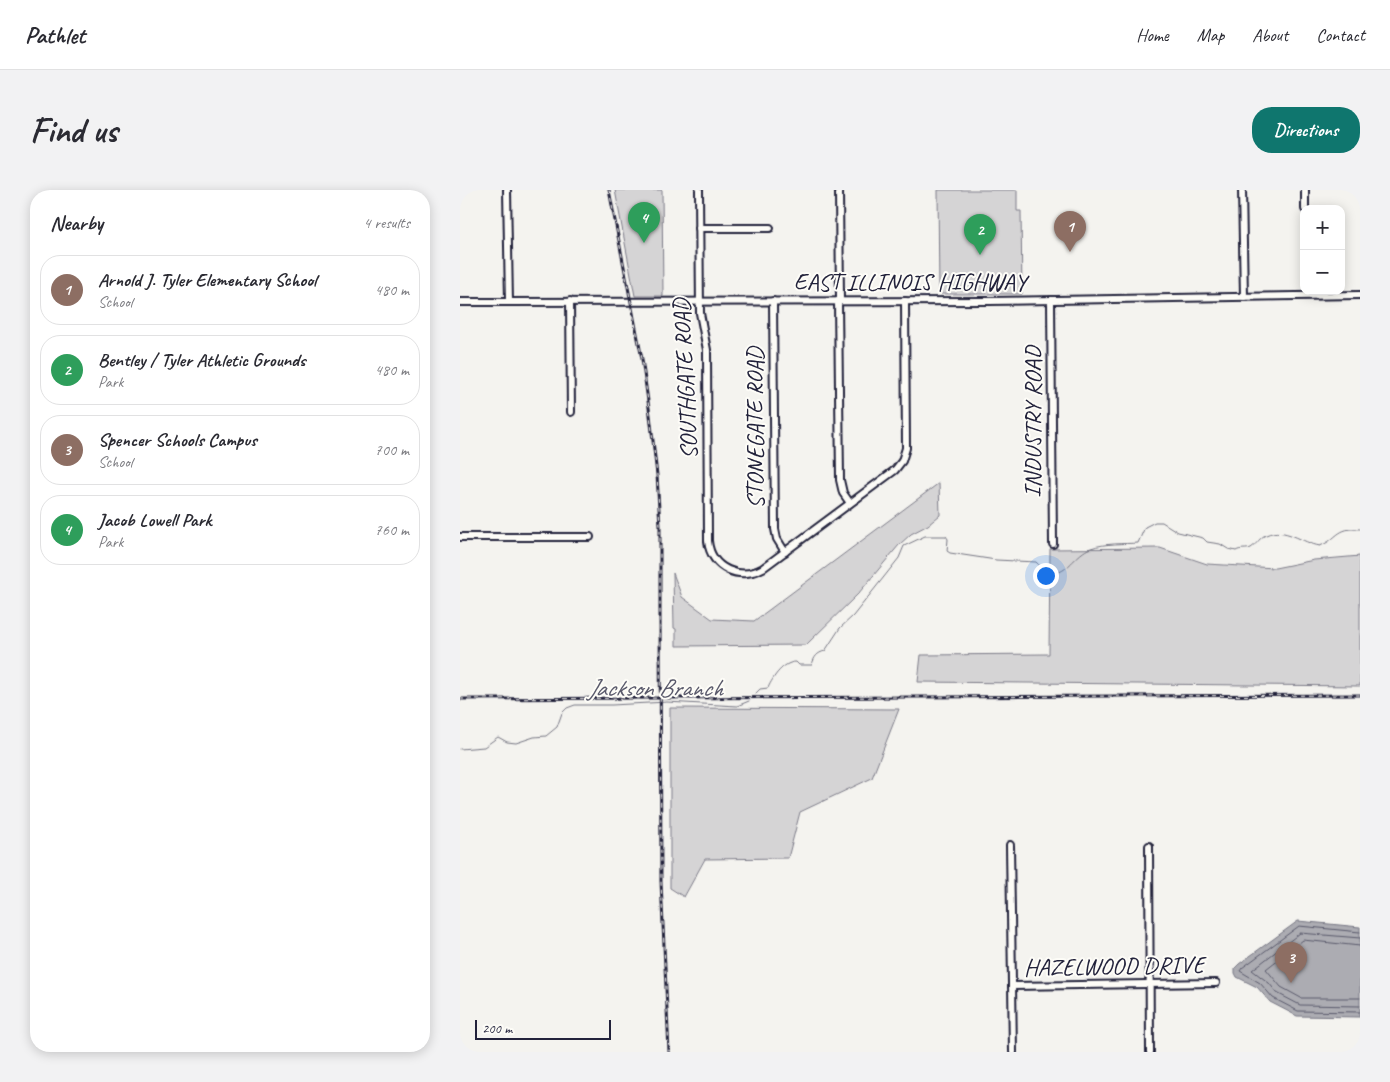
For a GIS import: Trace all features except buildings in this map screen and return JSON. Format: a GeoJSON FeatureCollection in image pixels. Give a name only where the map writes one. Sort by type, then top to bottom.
{"type":"FeatureCollection","features":[{"type":"Feature","properties":{"kind":"street"},"geometry":{"type":"LineString","coordinates":[[507,190],[509,302]]}},
{"type":"Feature","properties":{"kind":"street","name":"SOUTHGATE ROAD"},"geometry":{"type":"LineString","coordinates":[[699,190],[700,301],[701,321],[707,350],[708,541],[711,552],[718,563],[726,570],[733,572],[751,574],[785,552]]}},
{"type":"Feature","properties":{"kind":"street"},"geometry":{"type":"LineString","coordinates":[[839,190],[840,480],[843,493],[850,503]]}},
{"type":"Feature","properties":{"kind":"street"},"geometry":{"type":"LineString","coordinates":[[1242,190],[1244,297]]}},
{"type":"Feature","properties":{"kind":"street"},"geometry":{"type":"LineString","coordinates":[[1305,190],[1305,205]]}},
{"type":"Feature","properties":{"kind":"street"},"geometry":{"type":"LineString","coordinates":[[699,228],[770,228]]}},
{"type":"Feature","properties":{"kind":"street","name":"EAST ILLINOIS HIGHWAY"},"geometry":{"type":"LineString","coordinates":[[460,302],[1051,300],[1244,297],[1300,293]]}},
{"type":"Feature","properties":{"kind":"street","name":"EAST ILLINOIS HIGHWAY"},"geometry":{"type":"LineString","coordinates":[[1345,294],[1360,295]]}},
{"type":"Feature","properties":{"kind":"street","name":"INDUSTRY ROAD"},"geometry":{"type":"LineString","coordinates":[[1051,300],[1053,544]]}},
{"type":"Feature","properties":{"kind":"street","name":"STONEGATE ROAD"},"geometry":{"type":"LineString","coordinates":[[773,301],[774,529],[777,539],[785,552]]}},
{"type":"Feature","properties":{"kind":"street"},"geometry":{"type":"LineString","coordinates":[[785,552],[895,470],[902,461],[906,448],[905,301]]}},
{"type":"Feature","properties":{"kind":"street"},"geometry":{"type":"LineString","coordinates":[[570,302],[571,412]]}},
{"type":"Feature","properties":{"kind":"street"},"geometry":{"type":"LineString","coordinates":[[460,537],[590,537]]}},
{"type":"Feature","properties":{"kind":"street"},"geometry":{"type":"LineString","coordinates":[[1010,845],[1013,1052]]}},
{"type":"Feature","properties":{"kind":"street"},"geometry":{"type":"LineString","coordinates":[[1149,846],[1150,1052]]}},
{"type":"Feature","properties":{"kind":"street","name":"HAZELWOOD DRIVE"},"geometry":{"type":"LineString","coordinates":[[1012,986],[1216,983]]}},
{"type":"Feature","properties":{"kind":"shaded area"},"geometry":{"type":"Polygon","coordinates":[[[615,190],[662,190],[663,296],[635,296],[615,190]]]}},
{"type":"Feature","properties":{"kind":"shaded area"},"geometry":{"type":"Polygon","coordinates":[[[938,190],[1017,190],[1017,211],[1021,211],[1022,294],[939,294],[938,190]]]}},
{"type":"Feature","properties":{"kind":"shaded area"},"geometry":{"type":"Polygon","coordinates":[[[939,483],[940,515],[928,525],[911,534],[899,545],[858,594],[806,645],[676,646],[673,573],[682,597],[712,619],[754,621],[939,483]]]}},
{"type":"Feature","properties":{"kind":"shaded area"},"geometry":{"type":"Polygon","coordinates":[[[1160,548],[1207,564],[1275,568],[1314,560],[1360,556],[1360,686],[918,682],[921,655],[1049,654],[1050,549],[1160,548]]]}},
{"type":"Feature","properties":{"kind":"shaded area"},"geometry":{"type":"Polygon","coordinates":[[[670,708],[899,709],[872,778],[800,812],[788,858],[705,859],[684,897],[670,888],[670,708]]]}},
{"type":"Feature","properties":{"kind":"water"},"geometry":{"type":"Polygon","coordinates":[[[1298,921],[1360,927],[1360,1017],[1297,1016],[1270,1002],[1257,987],[1237,977],[1235,968],[1239,964],[1298,921]]]}},
{"type":"Feature","properties":{"kind":"waterway","name":"Jackson Branch"},"geometry":{"type":"LineString","coordinates":[[756,693],[760,689],[768,688],[783,667],[796,662],[799,665],[812,665],[816,656],[825,651],[840,628],[853,616],[899,558],[904,546],[925,536],[946,536],[948,539],[947,551],[950,553],[996,560],[1036,562],[1045,570],[1053,573],[1060,572],[1084,552],[1096,546],[1138,543],[1145,527],[1155,522],[1162,522],[1178,532],[1203,538],[1207,542],[1220,544],[1236,551],[1251,548],[1264,536],[1273,533],[1280,532],[1320,546],[1346,530],[1360,529]]}},
{"type":"Feature","properties":{"kind":"waterway","name":"Jackson Branch"},"geometry":{"type":"LineString","coordinates":[[460,749],[484,747],[498,737],[507,742],[516,743],[534,737],[546,736],[557,727],[562,713],[567,708],[575,705],[667,702],[737,706],[749,701]]}},
{"type":"Feature","properties":{"kind":"railway"},"geometry":{"type":"LineString","coordinates":[[609,190],[642,359],[657,475],[660,526],[661,882],[669,1052]]}},
{"type":"Feature","properties":{"kind":"railway"},"geometry":{"type":"LineString","coordinates":[[460,699],[1360,695]]}},
{"type":"Feature","properties":{"kind":"place","name":"Jacob Lowell Park"},"geometry":{"type":"Point","coordinates":[644,243]}},
{"type":"Feature","properties":{"kind":"place","name":"Arnold J. Tyler Elementary School"},"geometry":{"type":"Point","coordinates":[1070,252]}},
{"type":"Feature","properties":{"kind":"place","name":"Bentley / Tyler Athletic Grounds"},"geometry":{"type":"Point","coordinates":[980,255]}},
{"type":"Feature","properties":{"kind":"place","name":"Spencer Schools Campus"},"geometry":{"type":"Point","coordinates":[1291,983]}}]}
